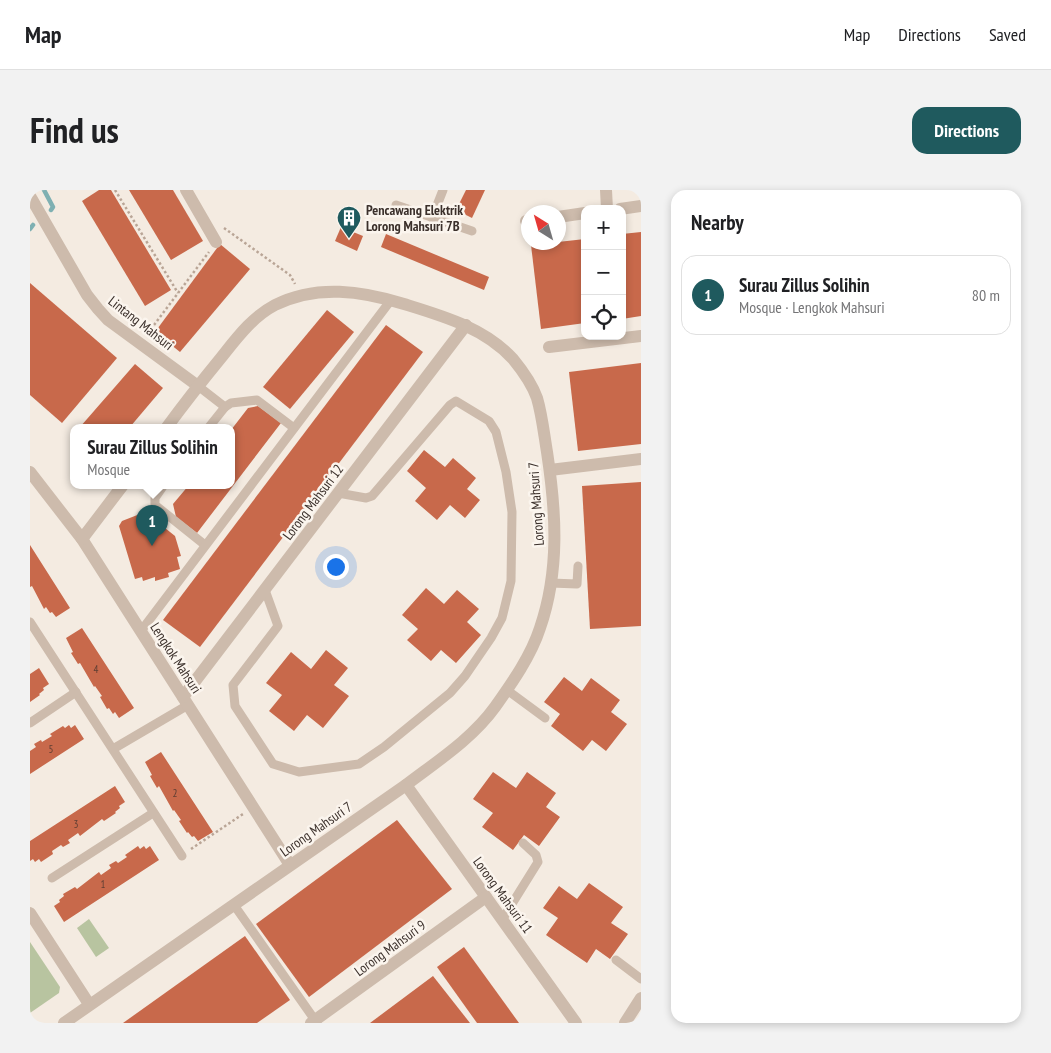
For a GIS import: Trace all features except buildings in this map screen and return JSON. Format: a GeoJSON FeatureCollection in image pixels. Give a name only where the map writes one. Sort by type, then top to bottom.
{"type":"FeatureCollection","features":[{"type":"Feature","properties":{"kind":"street"},"geometry":{"type":"LineString","coordinates":[[186,190],[216,242]]}},
{"type":"Feature","properties":{"kind":"street"},"geometry":{"type":"LineString","coordinates":[[606,190],[607,205]]}},
{"type":"Feature","properties":{"kind":"street","name":"Lintang Mahsuri"},"geometry":{"type":"LineString","coordinates":[[30,196],[87,296],[98,310],[108,320],[198,386]]}},
{"type":"Feature","properties":{"kind":"street"},"geometry":{"type":"LineString","coordinates":[[626,208],[641,206]]}},
{"type":"Feature","properties":{"kind":"street"},"geometry":{"type":"LineString","coordinates":[[566,216],[581,214]]}},
{"type":"Feature","properties":{"kind":"street","name":"Lorong Mahsuri 7"},"geometry":{"type":"LineString","coordinates":[[65,1023],[406,785],[470,734],[493,710],[520,668],[540,630],[551,583],[556,532],[543,422],[536,396],[526,376],[512,359],[498,345],[466,325],[391,300],[351,291],[311,293],[300,296],[275,305],[258,316],[240,334],[169,424]]}},
{"type":"Feature","properties":{"kind":"street","name":"Lorong Mahsuri 12"},"geometry":{"type":"LineString","coordinates":[[186,701],[265,590],[466,325]]}},
{"type":"Feature","properties":{"kind":"street"},"geometry":{"type":"LineString","coordinates":[[549,347],[641,336]]}},
{"type":"Feature","properties":{"kind":"street"},"geometry":{"type":"LineString","coordinates":[[550,470],[641,459]]}},
{"type":"Feature","properties":{"kind":"street","name":"Lengkok Mahsuri"},"geometry":{"type":"LineString","coordinates":[[30,472],[82,539],[290,865]]}},
{"type":"Feature","properties":{"kind":"street"},"geometry":{"type":"LineString","coordinates":[[82,539],[120,489]]}},
{"type":"Feature","properties":{"kind":"street","name":"Lorong Mahsuri 11"},"geometry":{"type":"LineString","coordinates":[[406,785],[576,1023]]}},
{"type":"Feature","properties":{"kind":"street","name":"Lorong Mahsuri 9"},"geometry":{"type":"LineString","coordinates":[[314,1022],[486,897]]}},
{"type":"Feature","properties":{"kind":"street"},"geometry":{"type":"LineString","coordinates":[[30,913],[90,1004]]}},
{"type":"Feature","properties":{"kind":"street"},"geometry":{"type":"LineString","coordinates":[[625,1023],[641,998]]}},
{"type":"Feature","properties":{"kind":"lane"},"geometry":{"type":"LineString","coordinates":[[432,218],[443,190]]}},
{"type":"Feature","properties":{"kind":"lane"},"geometry":{"type":"LineString","coordinates":[[396,205],[472,231]]}},
{"type":"Feature","properties":{"kind":"lane"},"geometry":{"type":"LineString","coordinates":[[141,631],[391,300]]}},
{"type":"Feature","properties":{"kind":"lane"},"geometry":{"type":"LineString","coordinates":[[198,386],[225,407]]}},
{"type":"Feature","properties":{"kind":"lane"},"geometry":{"type":"LineString","coordinates":[[211,424],[225,407],[231,403],[257,400],[294,428]]}},
{"type":"Feature","properties":{"kind":"lane"},"geometry":{"type":"LineString","coordinates":[[265,590],[278,626],[233,685],[235,706],[273,764],[299,772],[359,764],[384,747],[450,693],[465,676],[502,618],[511,581],[512,512],[506,472],[496,432],[489,421],[456,401],[450,405],[372,496],[366,498],[338,493]]}},
{"type":"Feature","properties":{"kind":"lane"},"geometry":{"type":"LineString","coordinates":[[161,489],[155,498],[155,505],[205,545]]}},
{"type":"Feature","properties":{"kind":"lane"},"geometry":{"type":"LineString","coordinates":[[551,583],[577,584],[578,566]]}},
{"type":"Feature","properties":{"kind":"lane"},"geometry":{"type":"LineString","coordinates":[[30,622],[182,856]]}},
{"type":"Feature","properties":{"kind":"lane"},"geometry":{"type":"LineString","coordinates":[[507,690],[545,718]]}},
{"type":"Feature","properties":{"kind":"lane"},"geometry":{"type":"LineString","coordinates":[[30,723],[76,692]]}},
{"type":"Feature","properties":{"kind":"lane"},"geometry":{"type":"LineString","coordinates":[[113,749],[186,701]]}},
{"type":"Feature","properties":{"kind":"lane"},"geometry":{"type":"LineString","coordinates":[[52,878],[153,813]]}},
{"type":"Feature","properties":{"kind":"lane"},"geometry":{"type":"LineString","coordinates":[[502,920],[538,862],[536,855],[523,843]]}},
{"type":"Feature","properties":{"kind":"lane"},"geometry":{"type":"LineString","coordinates":[[234,905],[314,1022]]}},
{"type":"Feature","properties":{"kind":"lane"},"geometry":{"type":"LineString","coordinates":[[616,960],[641,979]]}},
{"type":"Feature","properties":{"kind":"path"},"geometry":{"type":"LineString","coordinates":[[115,190],[178,294]]}},
{"type":"Feature","properties":{"kind":"path"},"geometry":{"type":"LineString","coordinates":[[208,227],[226,229],[290,275],[300,296]]}},
{"type":"Feature","properties":{"kind":"path"},"geometry":{"type":"LineString","coordinates":[[140,344],[216,242]]}},
{"type":"Feature","properties":{"kind":"path"},"geometry":{"type":"LineString","coordinates":[[182,856],[253,807]]}},
{"type":"Feature","properties":{"kind":"green space"},"geometry":{"type":"Polygon","coordinates":[[[89,919],[109,948],[96,957],[77,928],[89,919]]]}},
{"type":"Feature","properties":{"kind":"green space"},"geometry":{"type":"Polygon","coordinates":[[[30,942],[60,987],[59,993],[30,1013],[30,942]]]}},
{"type":"Feature","properties":{"kind":"waterway"},"geometry":{"type":"LineString","coordinates":[[44,190],[53,207],[51,210]]}},
{"type":"Feature","properties":{"kind":"waterway"},"geometry":{"type":"LineString","coordinates":[[30,229],[33,225]]}},
{"type":"Feature","properties":{"kind":"place","name":"Pencawang Elektrik Lorong Mahsuri 7B"},"geometry":{"type":"Point","coordinates":[349,239]}},
{"type":"Feature","properties":{"kind":"place","name":"Surau Zillus Solihin"},"geometry":{"type":"Point","coordinates":[152,546]}}]}
